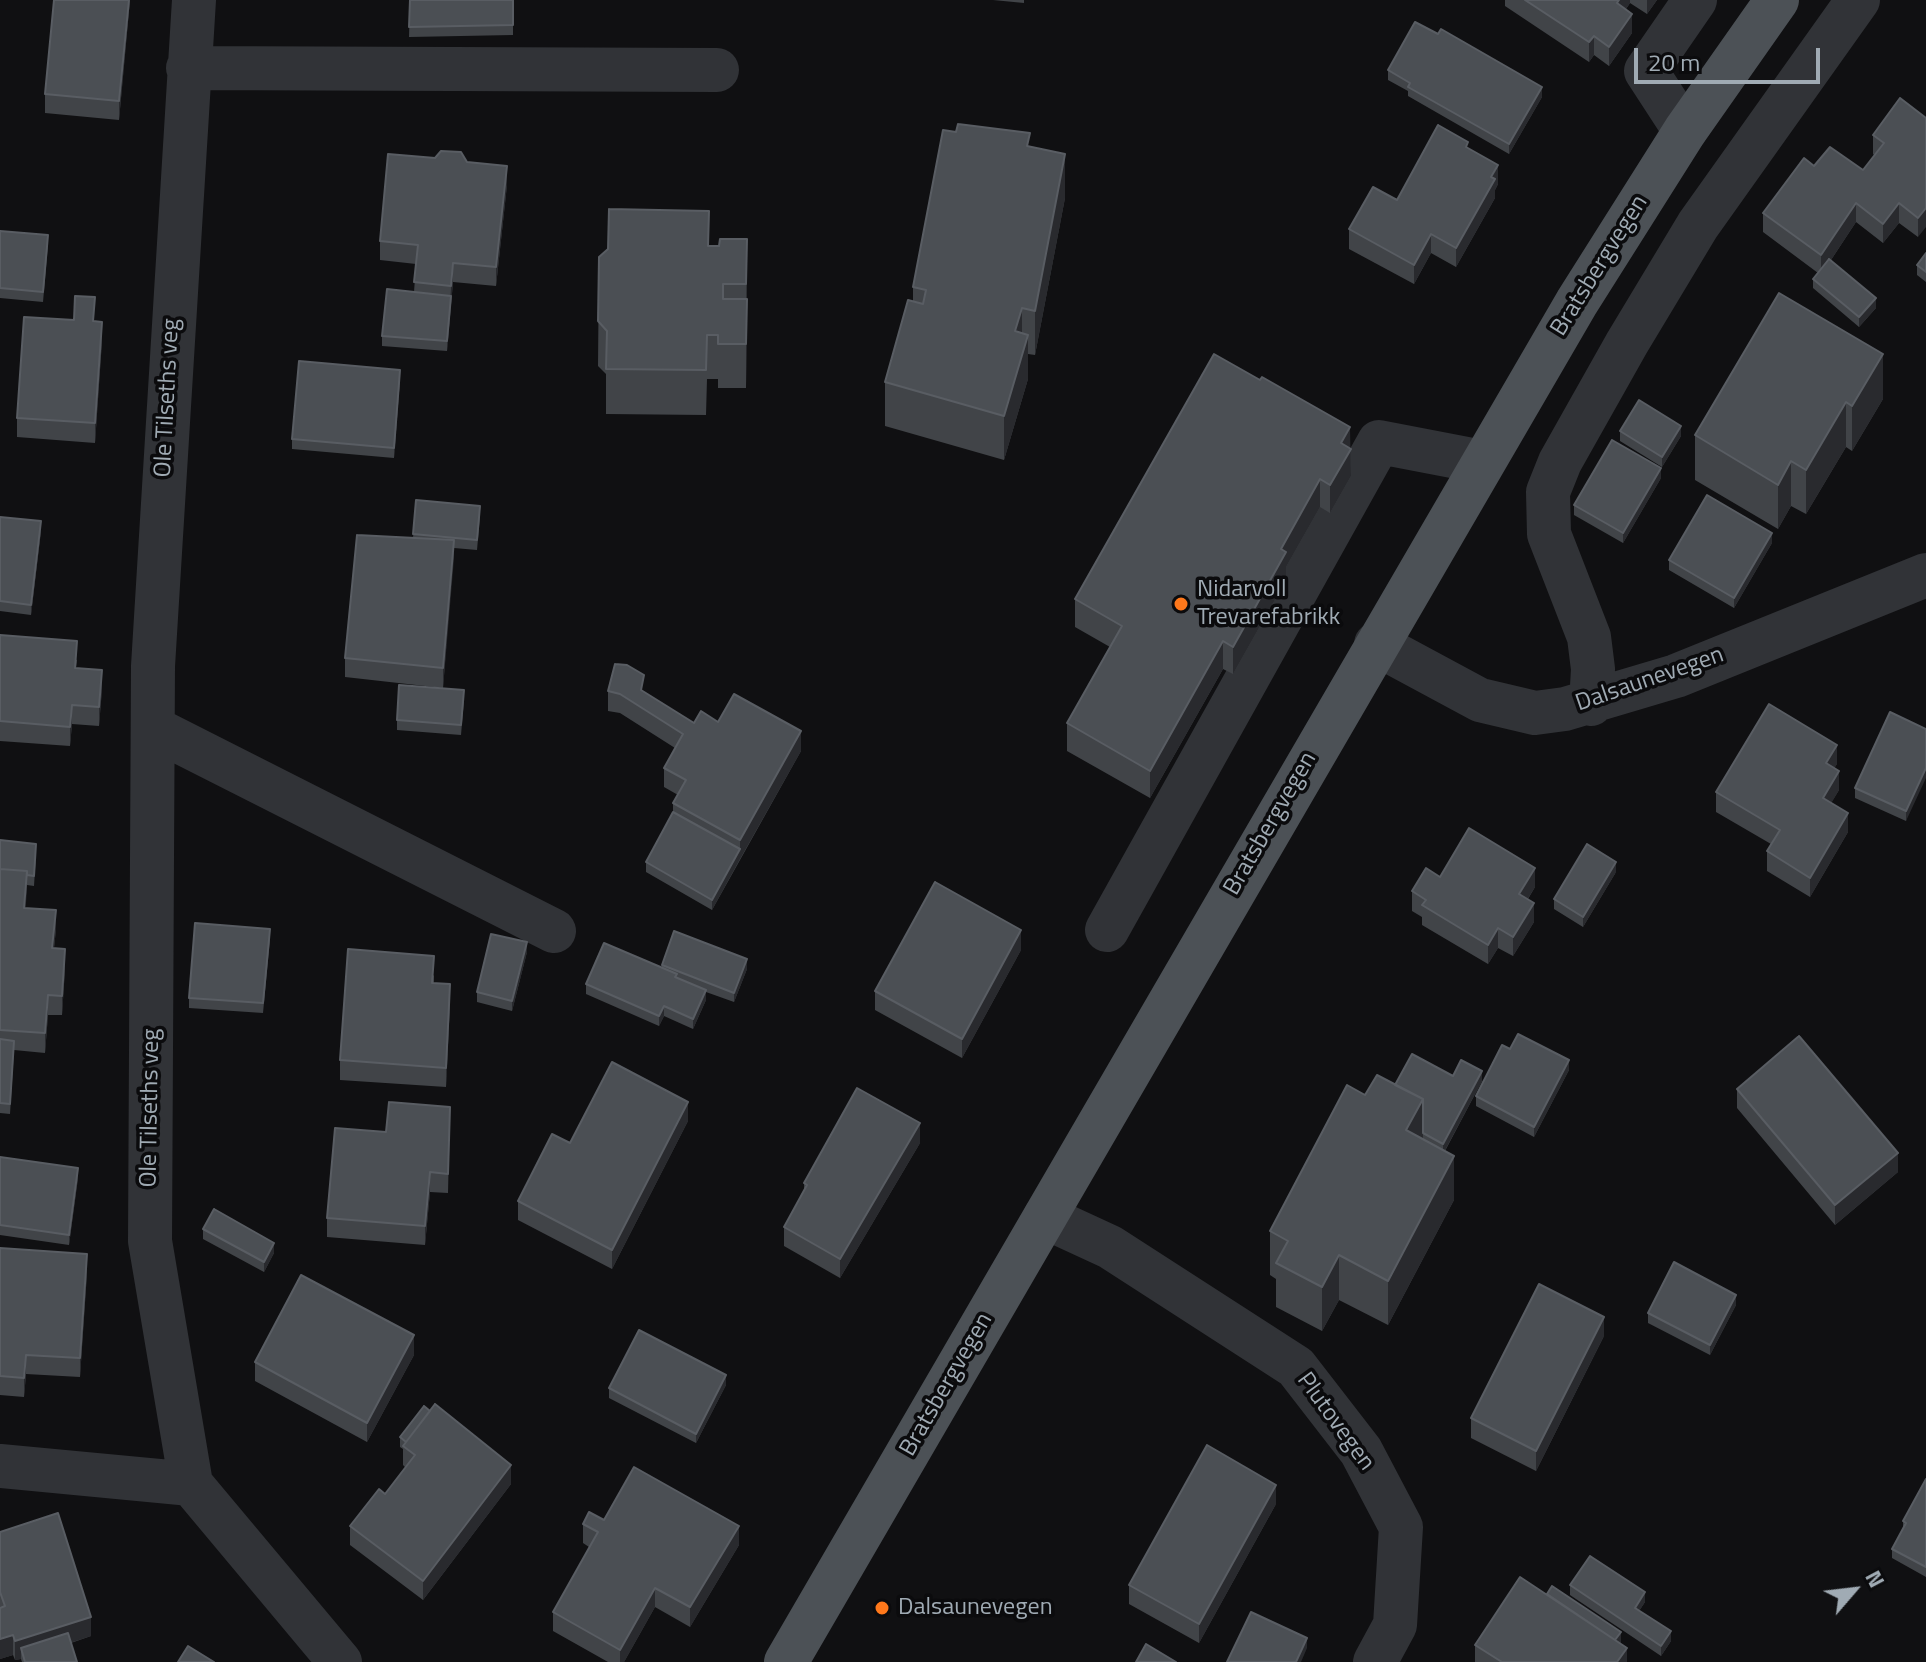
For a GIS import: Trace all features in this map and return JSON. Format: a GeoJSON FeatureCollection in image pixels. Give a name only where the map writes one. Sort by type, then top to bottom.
{"type":"FeatureCollection","features":[{"type":"Feature","properties":{"kind":"main road","name":"Bratsbergvegen"},"geometry":{"type":"LineString","coordinates":[[786,1662],[1577,302],[1685,131],[1777,0]]}},
{"type":"Feature","properties":{"kind":"street","name":"Ole Tilseths veg"},"geometry":{"type":"LineString","coordinates":[[191,1484],[150,1241],[153,666],[194,0]]}},
{"type":"Feature","properties":{"kind":"street"},"geometry":{"type":"LineString","coordinates":[[1685,131],[1646,71],[1695,0]]}},
{"type":"Feature","properties":{"kind":"street"},"geometry":{"type":"LineString","coordinates":[[1591,704],[1593,669],[1589,637],[1549,534],[1548,492],[1560,462],[1698,225],[1858,0]]}},
{"type":"Feature","properties":{"kind":"street"},"geometry":{"type":"LineString","coordinates":[[188,68],[717,70]]}},
{"type":"Feature","properties":{"kind":"street"},"geometry":{"type":"LineString","coordinates":[[1107,930],[1379,442],[1483,462]]}},
{"type":"Feature","properties":{"kind":"street","name":"Dalsaunevegen"},"geometry":{"type":"LineString","coordinates":[[1376,644],[1480,700],[1506,709],[1535,713],[1591,704],[1676,676],[1926,575]]}},
{"type":"Feature","properties":{"kind":"street"},"geometry":{"type":"LineString","coordinates":[[155,729],[554,931]]}},
{"type":"Feature","properties":{"kind":"street","name":"Plutovegen"},"geometry":{"type":"LineString","coordinates":[[1045,1217],[1110,1247],[1296,1367],[1361,1451],[1401,1527],[1395,1625],[1375,1662]]}},
{"type":"Feature","properties":{"kind":"street"},"geometry":{"type":"LineString","coordinates":[[0,1466],[191,1484],[340,1662]]}},
{"type":"Feature","properties":{"kind":"building"},"geometry":{"type":"Polygon","coordinates":[[[54,0],[129,0],[119,101],[45,94],[54,0]]]}},
{"type":"Feature","properties":{"kind":"building"},"geometry":{"type":"Polygon","coordinates":[[[410,0],[513,0],[513,25],[409,27],[410,0]]]}},
{"type":"Feature","properties":{"kind":"building"},"geometry":{"type":"Polygon","coordinates":[[[1525,0],[1619,0],[1617,3],[1632,14],[1609,47],[1594,36],[1589,42],[1525,0]]]}},
{"type":"Feature","properties":{"kind":"building"},"geometry":{"type":"Polygon","coordinates":[[[1415,22],[1438,34],[1441,29],[1542,87],[1509,144],[1408,87],[1410,83],[1388,70],[1415,22]]]}},
{"type":"Feature","properties":{"kind":"building"},"geometry":{"type":"Polygon","coordinates":[[[1900,98],[1926,118],[1926,208],[1918,218],[1899,203],[1883,224],[1856,203],[1821,255],[1763,213],[1804,158],[1814,166],[1830,147],[1863,170],[1884,143],[1873,135],[1900,98]]]}},
{"type":"Feature","properties":{"kind":"building"},"geometry":{"type":"Polygon","coordinates":[[[958,124],[1030,133],[1027,146],[1065,154],[1035,311],[1022,308],[1015,331],[1028,335],[1004,416],[885,382],[908,300],[923,304],[926,290],[913,287],[943,130],[956,132],[958,124]]]}},
{"type":"Feature","properties":{"kind":"building"},"geometry":{"type":"Polygon","coordinates":[[[1438,125],[1468,142],[1466,147],[1498,165],[1491,177],[1495,179],[1456,248],[1431,234],[1414,265],[1349,229],[1373,187],[1397,200],[1438,125]]]}},
{"type":"Feature","properties":{"kind":"building"},"geometry":{"type":"Polygon","coordinates":[[[441,151],[461,152],[467,162],[507,166],[496,267],[453,263],[451,286],[414,282],[418,245],[380,241],[388,154],[435,158],[441,151]]]}},
{"type":"Feature","properties":{"kind":"building"},"geometry":{"type":"Polygon","coordinates":[[[609,209],[709,211],[708,246],[719,246],[720,239],[747,239],[746,284],[723,284],[723,299],[747,299],[746,344],[718,344],[718,335],[707,335],[706,370],[606,369],[607,331],[598,321],[599,257],[608,249],[609,209]]]}},
{"type":"Feature","properties":{"kind":"building"},"geometry":{"type":"Polygon","coordinates":[[[0,231],[48,235],[43,292],[0,288],[0,231]]]}},
{"type":"Feature","properties":{"kind":"building"},"geometry":{"type":"Polygon","coordinates":[[[1926,253],[1926,272],[1917,265],[1926,253]]]}},
{"type":"Feature","properties":{"kind":"building"},"geometry":{"type":"Polygon","coordinates":[[[1829,259],[1876,298],[1859,317],[1813,279],[1829,259]]]}},
{"type":"Feature","properties":{"kind":"building"},"geometry":{"type":"Polygon","coordinates":[[[387,289],[451,296],[447,341],[382,336],[387,289]]]}},
{"type":"Feature","properties":{"kind":"building"},"geometry":{"type":"Polygon","coordinates":[[[1779,293],[1883,354],[1852,406],[1846,402],[1806,470],[1791,461],[1778,485],[1695,435],[1779,293]]]}},
{"type":"Feature","properties":{"kind":"building"},"geometry":{"type":"Polygon","coordinates":[[[75,296],[95,297],[93,321],[102,322],[95,423],[17,418],[24,317],[74,320],[75,296]]]}},
{"type":"Feature","properties":{"kind":"building","name":"Nidarvoll Trevarefabrikk"},"geometry":{"type":"Polygon","coordinates":[[[1214,354],[1260,380],[1262,377],[1350,427],[1341,443],[1351,449],[1330,485],[1320,479],[1281,549],[1286,552],[1233,647],[1223,641],[1150,771],[1067,723],[1122,626],[1075,599],[1214,354]]]}},
{"type":"Feature","properties":{"kind":"building"},"geometry":{"type":"Polygon","coordinates":[[[299,361],[400,370],[394,448],[292,439],[299,361]]]}},
{"type":"Feature","properties":{"kind":"building"},"geometry":{"type":"Polygon","coordinates":[[[1639,400],[1681,426],[1662,457],[1620,431],[1639,400]]]}},
{"type":"Feature","properties":{"kind":"building"},"geometry":{"type":"Polygon","coordinates":[[[1612,440],[1661,468],[1623,533],[1574,505],[1612,440]]]}},
{"type":"Feature","properties":{"kind":"building"},"geometry":{"type":"Polygon","coordinates":[[[1707,495],[1772,533],[1734,598],[1669,560],[1707,495]]]}},
{"type":"Feature","properties":{"kind":"building"},"geometry":{"type":"Polygon","coordinates":[[[416,500],[480,506],[477,540],[413,534],[416,500]]]}},
{"type":"Feature","properties":{"kind":"building"},"geometry":{"type":"Polygon","coordinates":[[[0,517],[41,521],[31,605],[0,601],[0,517]]]}},
{"type":"Feature","properties":{"kind":"building"},"geometry":{"type":"Polygon","coordinates":[[[357,535],[454,540],[443,668],[345,658],[357,535]]]}},
{"type":"Feature","properties":{"kind":"building"},"geometry":{"type":"Polygon","coordinates":[[[0,635],[77,641],[75,668],[102,670],[99,707],[72,705],[70,727],[0,721],[0,635]]]}},
{"type":"Feature","properties":{"kind":"building"},"geometry":{"type":"Polygon","coordinates":[[[615,664],[627,665],[644,675],[641,690],[694,723],[701,711],[718,722],[734,694],[801,731],[740,840],[673,803],[686,780],[664,768],[683,734],[620,694],[608,691],[615,664]]]}},
{"type":"Feature","properties":{"kind":"building"},"geometry":{"type":"Polygon","coordinates":[[[399,685],[464,690],[461,725],[397,720],[399,685]]]}},
{"type":"Feature","properties":{"kind":"building"},"geometry":{"type":"Polygon","coordinates":[[[1769,704],[1837,745],[1826,763],[1839,771],[1823,798],[1848,813],[1810,878],[1767,851],[1780,830],[1716,792],[1769,704]]]}},
{"type":"Feature","properties":{"kind":"building"},"geometry":{"type":"Polygon","coordinates":[[[1890,712],[1926,729],[1926,768],[1906,811],[1855,788],[1890,712]]]}},
{"type":"Feature","properties":{"kind":"building"},"geometry":{"type":"Polygon","coordinates":[[[673,812],[740,849],[712,900],[646,862],[673,812]]]}},
{"type":"Feature","properties":{"kind":"building"},"geometry":{"type":"Polygon","coordinates":[[[1469,828],[1535,868],[1519,894],[1534,903],[1513,937],[1498,928],[1488,945],[1422,905],[1426,900],[1412,891],[1426,868],[1440,877],[1469,828]]]}},
{"type":"Feature","properties":{"kind":"building"},"geometry":{"type":"Polygon","coordinates":[[[0,840],[36,844],[34,876],[27,875],[27,871],[0,869],[0,840]]]}},
{"type":"Feature","properties":{"kind":"building"},"geometry":{"type":"Polygon","coordinates":[[[1587,844],[1616,862],[1583,917],[1554,899],[1587,844]]]}},
{"type":"Feature","properties":{"kind":"building"},"geometry":{"type":"Polygon","coordinates":[[[0,869],[27,871],[24,908],[56,910],[52,948],[65,949],[62,996],[48,995],[45,1033],[0,1030],[0,869]]]}},
{"type":"Feature","properties":{"kind":"building"},"geometry":{"type":"Polygon","coordinates":[[[935,882],[1021,930],[962,1039],[875,991],[935,882]]]}},
{"type":"Feature","properties":{"kind":"building"},"geometry":{"type":"Polygon","coordinates":[[[195,923],[270,929],[263,1003],[189,998],[195,923]]]}},
{"type":"Feature","properties":{"kind":"building"},"geometry":{"type":"Polygon","coordinates":[[[674,931],[747,959],[734,993],[662,965],[674,931]]]}},
{"type":"Feature","properties":{"kind":"building"},"geometry":{"type":"Polygon","coordinates":[[[491,934],[527,942],[512,1001],[477,992],[491,934]]]}},
{"type":"Feature","properties":{"kind":"building"},"geometry":{"type":"Polygon","coordinates":[[[604,943],[706,990],[693,1019],[664,1006],[659,1016],[586,984],[604,943]]]}},
{"type":"Feature","properties":{"kind":"building"},"geometry":{"type":"Polygon","coordinates":[[[348,949],[434,956],[432,983],[450,984],[446,1068],[340,1060],[348,949]]]}},
{"type":"Feature","properties":{"kind":"building"},"geometry":{"type":"Polygon","coordinates":[[[1518,1034],[1569,1060],[1534,1127],[1476,1096],[1502,1045],[1510,1049],[1518,1034]]]}},
{"type":"Feature","properties":{"kind":"building"},"geometry":{"type":"Polygon","coordinates":[[[1799,1036],[1898,1153],[1835,1205],[1737,1089],[1799,1036]]]}},
{"type":"Feature","properties":{"kind":"building"},"geometry":{"type":"Polygon","coordinates":[[[0,1039],[14,1041],[10,1104],[0,1103],[0,1039]]]}},
{"type":"Feature","properties":{"kind":"building"},"geometry":{"type":"Polygon","coordinates":[[[1412,1054],[1453,1076],[1461,1060],[1482,1071],[1443,1144],[1423,1133],[1423,1099],[1395,1085],[1412,1054]]]}},
{"type":"Feature","properties":{"kind":"building"},"geometry":{"type":"Polygon","coordinates":[[[612,1062],[688,1102],[612,1250],[518,1201],[552,1134],[570,1143],[612,1062]]]}},
{"type":"Feature","properties":{"kind":"building"},"geometry":{"type":"Polygon","coordinates":[[[1377,1075],[1423,1099],[1406,1130],[1454,1156],[1388,1281],[1339,1255],[1322,1287],[1276,1263],[1288,1241],[1270,1231],[1347,1085],[1365,1095],[1377,1075]]]}},
{"type":"Feature","properties":{"kind":"building"},"geometry":{"type":"Polygon","coordinates":[[[857,1088],[920,1123],[840,1259],[784,1227],[807,1185],[804,1183],[857,1088]]]}},
{"type":"Feature","properties":{"kind":"building"},"geometry":{"type":"Polygon","coordinates":[[[389,1102],[450,1107],[448,1174],[430,1172],[425,1226],[327,1218],[335,1128],[386,1132],[389,1102]]]}},
{"type":"Feature","properties":{"kind":"building"},"geometry":{"type":"Polygon","coordinates":[[[0,1157],[78,1168],[69,1235],[0,1225],[0,1157]]]}},
{"type":"Feature","properties":{"kind":"building"},"geometry":{"type":"Polygon","coordinates":[[[214,1209],[274,1243],[264,1262],[203,1229],[214,1209]]]}},
{"type":"Feature","properties":{"kind":"building"},"geometry":{"type":"Polygon","coordinates":[[[0,1248],[87,1254],[80,1358],[26,1355],[24,1378],[0,1376],[0,1248]]]}},
{"type":"Feature","properties":{"kind":"building"},"geometry":{"type":"Polygon","coordinates":[[[1674,1262],[1736,1295],[1710,1345],[1648,1313],[1674,1262]]]}},
{"type":"Feature","properties":{"kind":"building"},"geometry":{"type":"Polygon","coordinates":[[[301,1275],[414,1335],[367,1423],[255,1362],[301,1275]]]}},
{"type":"Feature","properties":{"kind":"building"},"geometry":{"type":"Polygon","coordinates":[[[1539,1284],[1604,1317],[1536,1451],[1471,1418],[1539,1284]]]}},
{"type":"Feature","properties":{"kind":"building"},"geometry":{"type":"Polygon","coordinates":[[[639,1330],[726,1375],[696,1434],[609,1388],[639,1330]]]}},
{"type":"Feature","properties":{"kind":"building"},"geometry":{"type":"Polygon","coordinates":[[[435,1404],[511,1465],[423,1581],[350,1526],[379,1489],[385,1494],[415,1455],[403,1446],[435,1404]]]}},
{"type":"Feature","properties":{"kind":"building"},"geometry":{"type":"Polygon","coordinates":[[[424,1406],[430,1411],[406,1442],[400,1437],[424,1406]]]}},
{"type":"Feature","properties":{"kind":"building"},"geometry":{"type":"Polygon","coordinates":[[[1207,1445],[1276,1485],[1199,1624],[1129,1585],[1207,1445]]]}},
{"type":"Feature","properties":{"kind":"building"},"geometry":{"type":"Polygon","coordinates":[[[634,1467],[739,1526],[690,1607],[655,1588],[620,1650],[553,1612],[598,1532],[583,1524],[589,1512],[604,1520],[634,1467]]]}},
{"type":"Feature","properties":{"kind":"building"},"geometry":{"type":"Polygon","coordinates":[[[1926,1479],[1926,1567],[1892,1549],[1926,1479]]]}},
{"type":"Feature","properties":{"kind":"building"},"geometry":{"type":"Polygon","coordinates":[[[58,1513],[91,1617],[15,1641],[13,1635],[0,1639],[0,1608],[5,1606],[0,1592],[0,1532],[58,1513]]]}},
{"type":"Feature","properties":{"kind":"building"},"geometry":{"type":"Polygon","coordinates":[[[1590,1556],[1645,1592],[1635,1608],[1671,1631],[1661,1646],[1570,1585],[1590,1556]]]}},
{"type":"Feature","properties":{"kind":"building"},"geometry":{"type":"Polygon","coordinates":[[[1520,1577],[1627,1648],[1617,1662],[1502,1662],[1475,1645],[1520,1577]]]}},
{"type":"Feature","properties":{"kind":"building"},"geometry":{"type":"Polygon","coordinates":[[[1552,1586],[1621,1632],[1615,1640],[1547,1594],[1552,1586]]]}},
{"type":"Feature","properties":{"kind":"building"},"geometry":{"type":"Polygon","coordinates":[[[1251,1612],[1307,1638],[1296,1662],[1227,1662],[1251,1612]]]}},
{"type":"Feature","properties":{"kind":"building"},"geometry":{"type":"Polygon","coordinates":[[[68,1633],[77,1662],[25,1662],[21,1648],[68,1633]]]}},
{"type":"Feature","properties":{"kind":"building"},"geometry":{"type":"Polygon","coordinates":[[[1146,1644],[1176,1662],[1136,1662],[1146,1644]]]}},
{"type":"Feature","properties":{"kind":"building"},"geometry":{"type":"Polygon","coordinates":[[[188,1646],[214,1662],[178,1662],[188,1646]]]}},
{"type":"Feature","properties":{"kind":"place","name":"Nidarvoll Trevarefabrikk"},"geometry":{"type":"Point","coordinates":[1181,604]}},
{"type":"Feature","properties":{"kind":"place","name":"Dalsaunevegen"},"geometry":{"type":"Point","coordinates":[882,1608]}}]}
